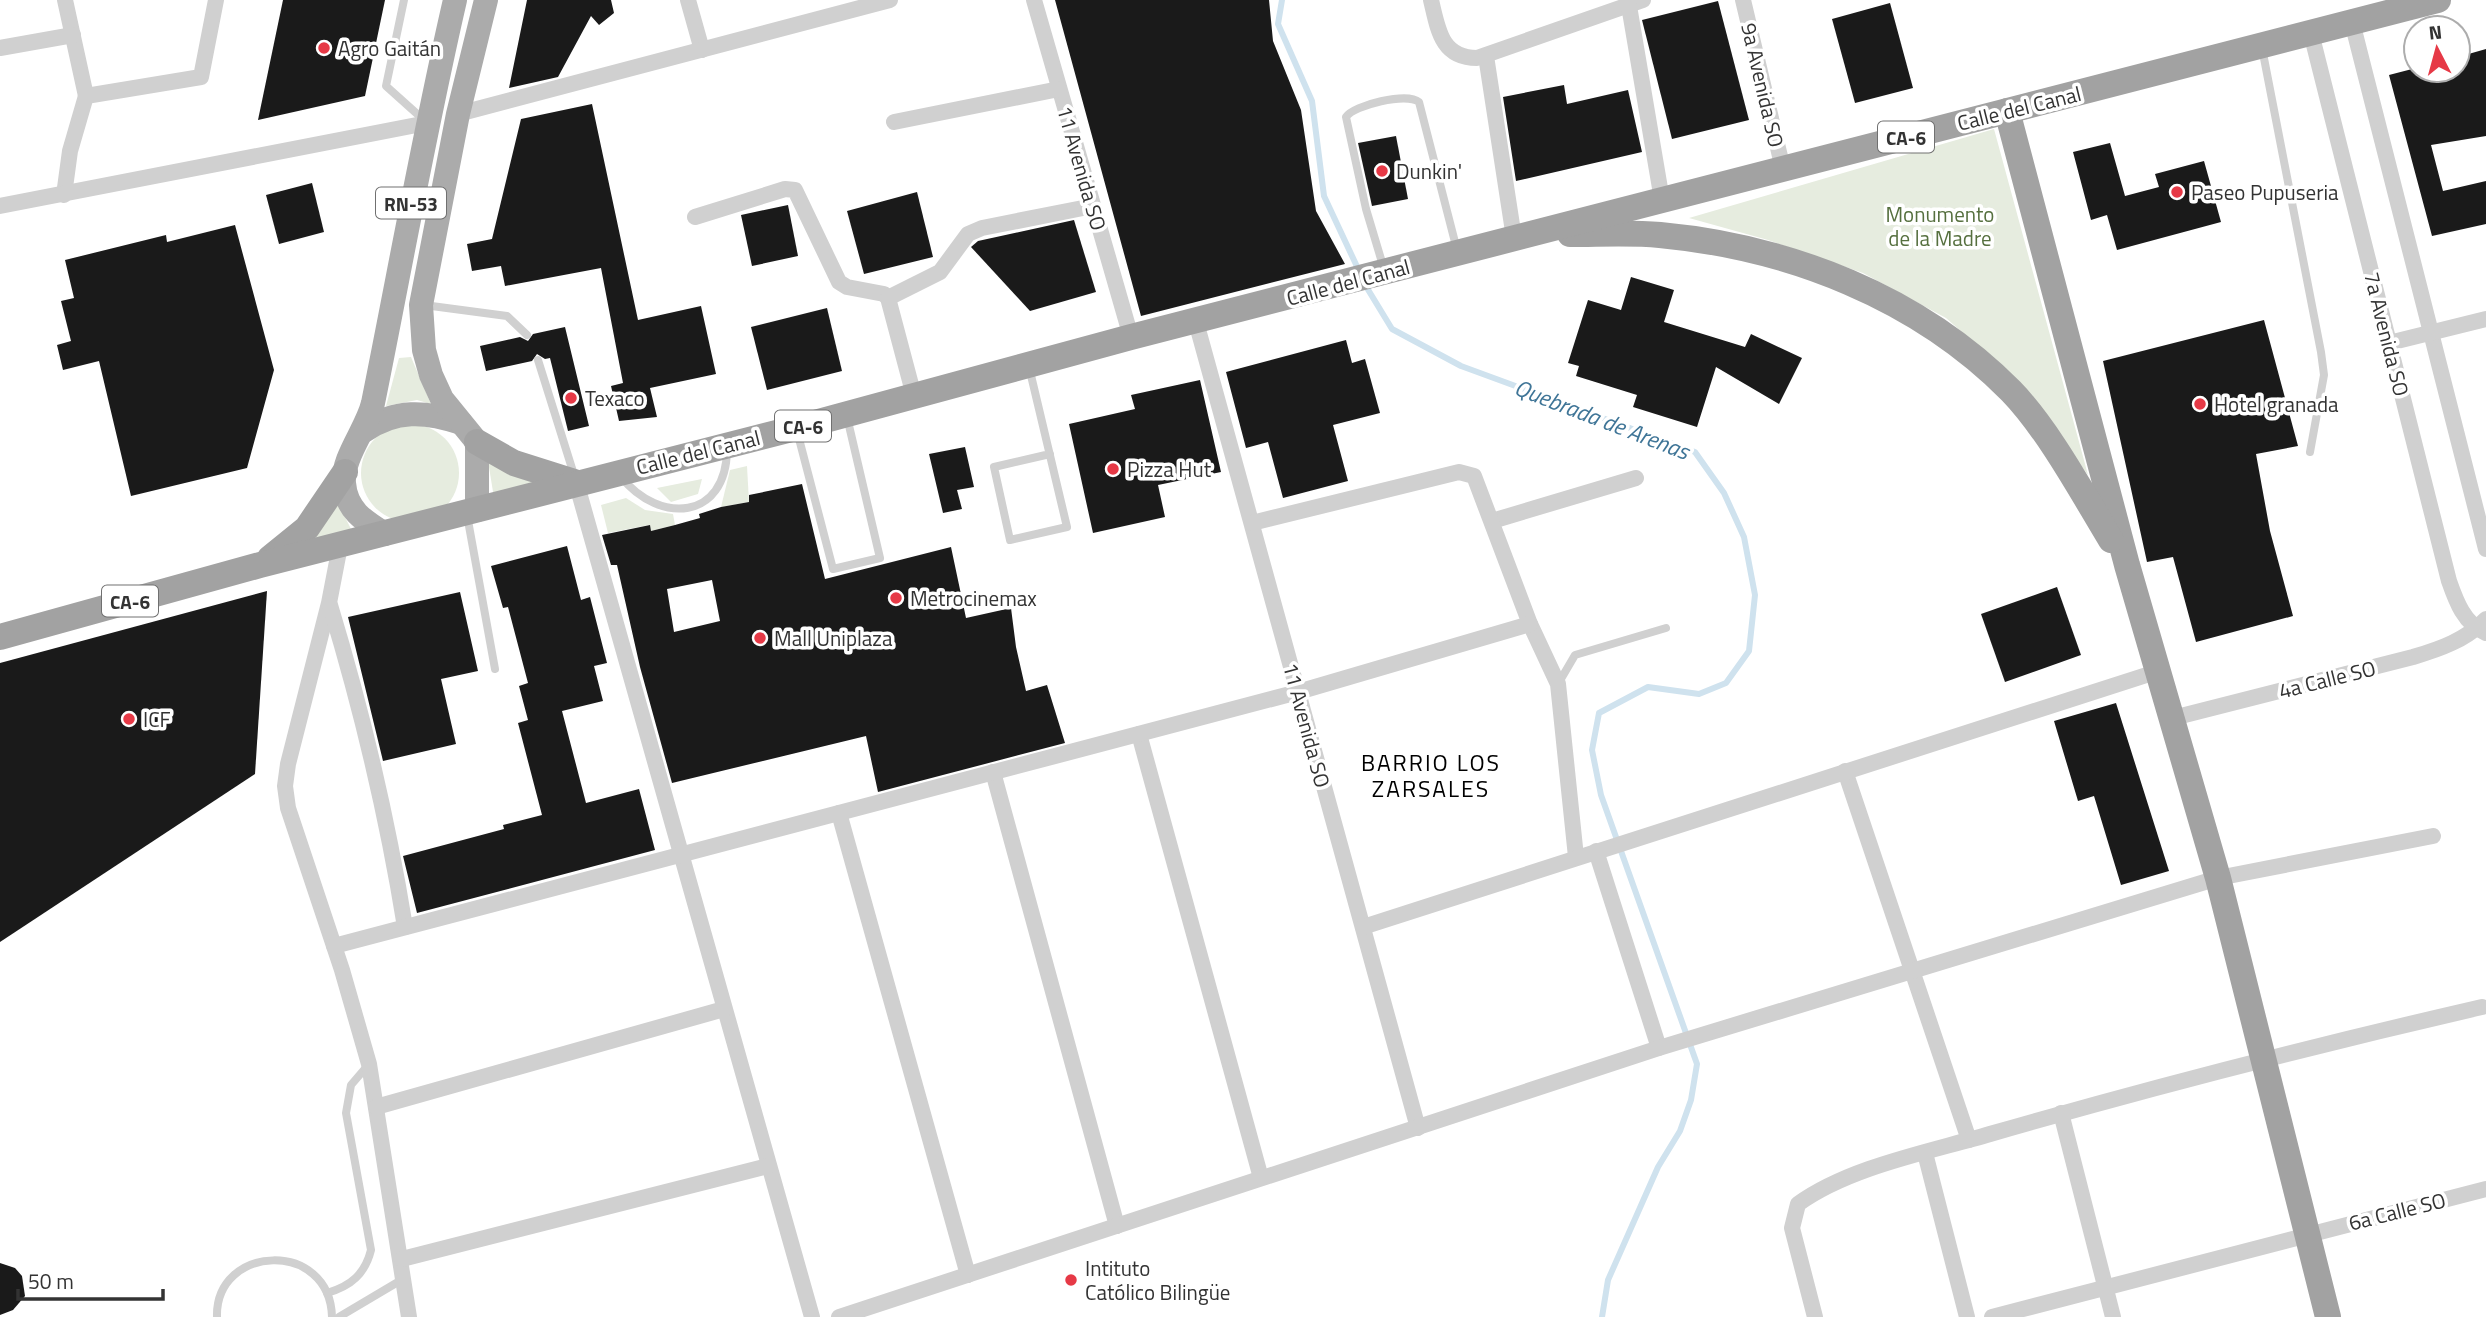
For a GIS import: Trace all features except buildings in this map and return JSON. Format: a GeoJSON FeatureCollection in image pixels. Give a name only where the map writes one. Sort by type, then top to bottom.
{"type":"FeatureCollection","features":[{"type":"Feature","properties":{"kind":"highway","name":"Calle del Canal"},"geometry":{"type":"LineString","coordinates":[[260,565],[2438,0]]}},
{"type":"Feature","properties":{"kind":"highway"},"geometry":{"type":"LineString","coordinates":[[2007,111],[2127,565],[2218,878],[2328,1317]]}},
{"type":"Feature","properties":{"kind":"highway"},"geometry":{"type":"LineString","coordinates":[[1525,236],[1660,235],[1771,254],[1865,287],[1942,333],[2011,391],[2064,463],[2127,565]]}},
{"type":"Feature","properties":{"kind":"highway"},"geometry":{"type":"LineString","coordinates":[[469,432],[514,463],[576,482]]}},
{"type":"Feature","properties":{"kind":"highway"},"geometry":{"type":"LineString","coordinates":[[260,565],[307,528],[345,472]]}},
{"type":"Feature","properties":{"kind":"highway","name":"CA-6"},"geometry":{"type":"LineString","coordinates":[[0,637],[260,565]]}},
{"type":"Feature","properties":{"kind":"main road","name":"RN-53"},"geometry":{"type":"LineString","coordinates":[[345,472],[372,408],[427,123],[455,0]]}},
{"type":"Feature","properties":{"kind":"main road","name":"RN-53"},"geometry":{"type":"LineString","coordinates":[[469,432],[442,399],[431,375],[424,350],[421,305],[458,114],[486,0]]}},
{"type":"Feature","properties":{"kind":"main road"},"geometry":{"type":"LineString","coordinates":[[364,432],[390,416],[411,412],[439,415],[469,432],[472,511]]}},
{"type":"Feature","properties":{"kind":"main road"},"geometry":{"type":"LineString","coordinates":[[345,472],[349,505],[361,519],[385,534]]}},
{"type":"Feature","properties":{"kind":"street"},"geometry":{"type":"LineString","coordinates":[[64,195],[70,151],[86,96],[65,0]]}},
{"type":"Feature","properties":{"kind":"street"},"geometry":{"type":"LineString","coordinates":[[86,96],[201,77],[216,0]]}},
{"type":"Feature","properties":{"kind":"street"},"geometry":{"type":"LineString","coordinates":[[688,0],[702,50]]}},
{"type":"Feature","properties":{"kind":"street"},"geometry":{"type":"LineString","coordinates":[[816,0],[820,18]]}},
{"type":"Feature","properties":{"kind":"street"},"geometry":{"type":"LineString","coordinates":[[458,114],[890,0]]}},
{"type":"Feature","properties":{"kind":"street","name":"11 Avenida SO"},"geometry":{"type":"LineString","coordinates":[[1034,0],[1131,337]]}},
{"type":"Feature","properties":{"kind":"street"},"geometry":{"type":"LineString","coordinates":[[1431,0],[1440,38],[1445,45],[1468,58],[1486,56],[1634,2],[1662,200]]}},
{"type":"Feature","properties":{"kind":"street","name":"9a Avenida SO"},"geometry":{"type":"LineString","coordinates":[[1743,0],[1783,169]]}},
{"type":"Feature","properties":{"kind":"street","name":"7a Avenida SO"},"geometry":{"type":"LineString","coordinates":[[2352,22],[2428,334],[2486,549]]}},
{"type":"Feature","properties":{"kind":"street","name":"7a Avenida SO"},"geometry":{"type":"LineString","coordinates":[[2311,33],[2391,342],[2449,581],[2459,608],[2483,627]]}},
{"type":"Feature","properties":{"kind":"street"},"geometry":{"type":"LineString","coordinates":[[0,48],[73,35]]}},
{"type":"Feature","properties":{"kind":"street"},"geometry":{"type":"LineString","coordinates":[[1486,56],[1525,236]]}},
{"type":"Feature","properties":{"kind":"street"},"geometry":{"type":"LineString","coordinates":[[894,122],[1059,89]]}},
{"type":"Feature","properties":{"kind":"street"},"geometry":{"type":"LineString","coordinates":[[0,206],[427,123]]}},
{"type":"Feature","properties":{"kind":"street"},"geometry":{"type":"LineString","coordinates":[[695,217],[785,189],[796,190],[839,282],[847,287],[884,294],[888,298],[914,396]]}},
{"type":"Feature","properties":{"kind":"street"},"geometry":{"type":"LineString","coordinates":[[888,298],[940,271],[968,234],[982,228],[1093,206]]}},
{"type":"Feature","properties":{"kind":"street"},"geometry":{"type":"LineString","coordinates":[[2391,342],[2486,319]]}},
{"type":"Feature","properties":{"kind":"street","name":"11 Avenida SO"},"geometry":{"type":"LineString","coordinates":[[1196,321],[1418,1128]]}},
{"type":"Feature","properties":{"kind":"street"},"geometry":{"type":"LineString","coordinates":[[1252,523],[1459,472],[1474,476],[1530,624],[1558,684],[1576,857]]}},
{"type":"Feature","properties":{"kind":"street"},"geometry":{"type":"LineString","coordinates":[[1492,521],[1636,478]]}},
{"type":"Feature","properties":{"kind":"street"},"geometry":{"type":"LineString","coordinates":[[576,482],[812,1317]]}},
{"type":"Feature","properties":{"kind":"street"},"geometry":{"type":"LineString","coordinates":[[340,546],[285,786],[288,808],[334,946],[369,1064],[402,1259],[409,1317]]}},
{"type":"Feature","properties":{"kind":"street"},"geometry":{"type":"LineString","coordinates":[[329,603],[362,709],[387,817],[405,927]]}},
{"type":"Feature","properties":{"kind":"street"},"geometry":{"type":"LineString","coordinates":[[334,946],[1298,692],[1530,624]]}},
{"type":"Feature","properties":{"kind":"street","name":"4a Calle SO"},"geometry":{"type":"LineString","coordinates":[[2173,718],[2413,657],[2446,647],[2483,627]]}},
{"type":"Feature","properties":{"kind":"street"},"geometry":{"type":"LineString","coordinates":[[1363,927],[2159,671]]}},
{"type":"Feature","properties":{"kind":"street"},"geometry":{"type":"LineString","coordinates":[[1139,734],[1261,1178]]}},
{"type":"Feature","properties":{"kind":"street"},"geometry":{"type":"LineString","coordinates":[[1845,771],[1969,1140]]}},
{"type":"Feature","properties":{"kind":"street"},"geometry":{"type":"LineString","coordinates":[[993,772],[1117,1226]]}},
{"type":"Feature","properties":{"kind":"street"},"geometry":{"type":"LineString","coordinates":[[839,813],[968,1275]]}},
{"type":"Feature","properties":{"kind":"street"},"geometry":{"type":"LineString","coordinates":[[839,1317],[1665,1046],[2218,878],[2433,836]]}},
{"type":"Feature","properties":{"kind":"street"},"geometry":{"type":"LineString","coordinates":[[1604,848],[1665,1046]]}},
{"type":"Feature","properties":{"kind":"street"},"geometry":{"type":"LineString","coordinates":[[1815,1317],[1793,1228],[1798,1204],[1822,1186],[1969,1140],[2263,1058],[2482,1007]]}},
{"type":"Feature","properties":{"kind":"street"},"geometry":{"type":"LineString","coordinates":[[376,1107],[724,1009]]}},
{"type":"Feature","properties":{"kind":"street"},"geometry":{"type":"LineString","coordinates":[[2061,1114],[2113,1317]]}},
{"type":"Feature","properties":{"kind":"street"},"geometry":{"type":"LineString","coordinates":[[1925,1153],[1967,1317]]}},
{"type":"Feature","properties":{"kind":"street"},"geometry":{"type":"LineString","coordinates":[[402,1259],[768,1166]]}},
{"type":"Feature","properties":{"kind":"street","name":"6a Calle SO"},"geometry":{"type":"LineString","coordinates":[[1992,1317],[2486,1189]]}},
{"type":"Feature","properties":{"kind":"lane"},"geometry":{"type":"LineString","coordinates":[[404,0],[386,86],[427,123]]}},
{"type":"Feature","properties":{"kind":"lane"},"geometry":{"type":"LineString","coordinates":[[2262,46],[2324,375],[2310,452]]}},
{"type":"Feature","properties":{"kind":"lane"},"geometry":{"type":"LineString","coordinates":[[1380,273],[1346,117],[1352,110],[1402,97],[1413,98],[1419,102],[1457,253]]}},
{"type":"Feature","properties":{"kind":"lane"},"geometry":{"type":"LineString","coordinates":[[421,305],[507,316],[527,335]]}},
{"type":"Feature","properties":{"kind":"lane"},"geometry":{"type":"LineString","coordinates":[[538,360],[576,482]]}},
{"type":"Feature","properties":{"kind":"lane"},"geometry":{"type":"LineString","coordinates":[[1029,365],[1068,527],[1010,540],[994,467],[1050,454]]}},
{"type":"Feature","properties":{"kind":"lane"},"geometry":{"type":"LineString","coordinates":[[796,428],[833,569],[880,558],[846,414]]}},
{"type":"Feature","properties":{"kind":"lane"},"geometry":{"type":"LineString","coordinates":[[617,472],[640,497],[681,510],[702,503],[718,487],[727,461],[727,445]]}},
{"type":"Feature","properties":{"kind":"lane"},"geometry":{"type":"LineString","coordinates":[[472,511],[495,669]]}},
{"type":"Feature","properties":{"kind":"lane"},"geometry":{"type":"LineString","coordinates":[[1558,684],[1575,655],[1666,628]]}},
{"type":"Feature","properties":{"kind":"lane"},"geometry":{"type":"LineString","coordinates":[[327,1293],[356,1280],[368,1262],[371,1250],[346,1113],[351,1085],[369,1064]]}},
{"type":"Feature","properties":{"kind":"lane"},"geometry":{"type":"LineString","coordinates":[[217,1317],[220,1298],[226,1286],[246,1267],[258,1262],[286,1261],[299,1265],[320,1282],[327,1293],[332,1317]]}},
{"type":"Feature","properties":{"kind":"lane"},"geometry":{"type":"LineString","coordinates":[[339,1317],[404,1278]]}},
{"type":"Feature","properties":{"kind":"green space","name":"Monumento de la Madre"},"geometry":{"type":"Polygon","coordinates":[[[1994,129],[2088,475],[2021,384],[1946,318],[1863,273],[1768,240],[1689,218],[1994,129]]]}},
{"type":"Feature","properties":{"kind":"green space"},"geometry":{"type":"Polygon","coordinates":[[[411,357],[431,404],[417,400],[386,406],[399,358],[411,357]]]}},
{"type":"Feature","properties":{"kind":"green space"},"geometry":{"type":"Polygon","coordinates":[[[410,424],[429,428],[445,438],[455,454],[459,473],[455,492],[445,508],[429,518],[410,522],[391,518],[375,508],[365,492],[361,473],[365,454],[375,438],[391,428],[410,424]]]}},
{"type":"Feature","properties":{"kind":"green space"},"geometry":{"type":"Polygon","coordinates":[[[488,461],[537,485],[494,498],[488,461]]]}},
{"type":"Feature","properties":{"kind":"green space"},"geometry":{"type":"Polygon","coordinates":[[[747,466],[749,502],[721,507],[730,470],[747,466]]]}},
{"type":"Feature","properties":{"kind":"green space"},"geometry":{"type":"Polygon","coordinates":[[[702,479],[698,494],[671,502],[657,488],[702,479]]]}},
{"type":"Feature","properties":{"kind":"green space"},"geometry":{"type":"Polygon","coordinates":[[[626,498],[645,510],[673,514],[675,525],[651,531],[649,525],[608,533],[601,505],[626,498]]]}},
{"type":"Feature","properties":{"kind":"green space"},"geometry":{"type":"Polygon","coordinates":[[[338,503],[354,535],[309,547],[338,503]]]}},
{"type":"Feature","properties":{"kind":"waterway","name":"Quebrada de Arenas"},"geometry":{"type":"LineString","coordinates":[[1282,0],[1278,24],[1312,101],[1324,196],[1360,273]]}},
{"type":"Feature","properties":{"kind":"waterway","name":"Quebrada de Arenas"},"geometry":{"type":"LineString","coordinates":[[1364,283],[1392,329],[1461,366],[1695,452],[1724,493],[1744,537],[1755,595],[1749,651],[1726,683],[1699,694],[1648,687],[1599,713],[1592,750],[1601,795],[1697,1064],[1691,1100],[1680,1131],[1658,1167],[1608,1280],[1602,1317]]}},
{"type":"Feature","properties":{"kind":"place","name":"Agro Gaitán"},"geometry":{"type":"Point","coordinates":[324,48]}},
{"type":"Feature","properties":{"kind":"place","name":"Dunkin'"},"geometry":{"type":"Point","coordinates":[1382,171]}},
{"type":"Feature","properties":{"kind":"place","name":"Paseo Pupuseria"},"geometry":{"type":"Point","coordinates":[2177,192]}},
{"type":"Feature","properties":{"kind":"place","name":"Texaco"},"geometry":{"type":"Point","coordinates":[571,398]}},
{"type":"Feature","properties":{"kind":"place","name":"Hotel granada"},"geometry":{"type":"Point","coordinates":[2200,404]}},
{"type":"Feature","properties":{"kind":"place","name":"Pizza Hut"},"geometry":{"type":"Point","coordinates":[1113,469]}},
{"type":"Feature","properties":{"kind":"place","name":"Metrocinemax"},"geometry":{"type":"Point","coordinates":[896,598]}},
{"type":"Feature","properties":{"kind":"place","name":"Mall Uniplaza"},"geometry":{"type":"Point","coordinates":[760,638]}},
{"type":"Feature","properties":{"kind":"place","name":"ICF"},"geometry":{"type":"Point","coordinates":[129,719]}},
{"type":"Feature","properties":{"kind":"place","name":"Intituto Católico Bilingüe"},"geometry":{"type":"Point","coordinates":[1071,1280]}},
{"type":"Feature","properties":{"kind":"district","name":"BARRIO LOS ZARSALES"},"geometry":{"type":"Point","coordinates":[1431,775]}}]}
